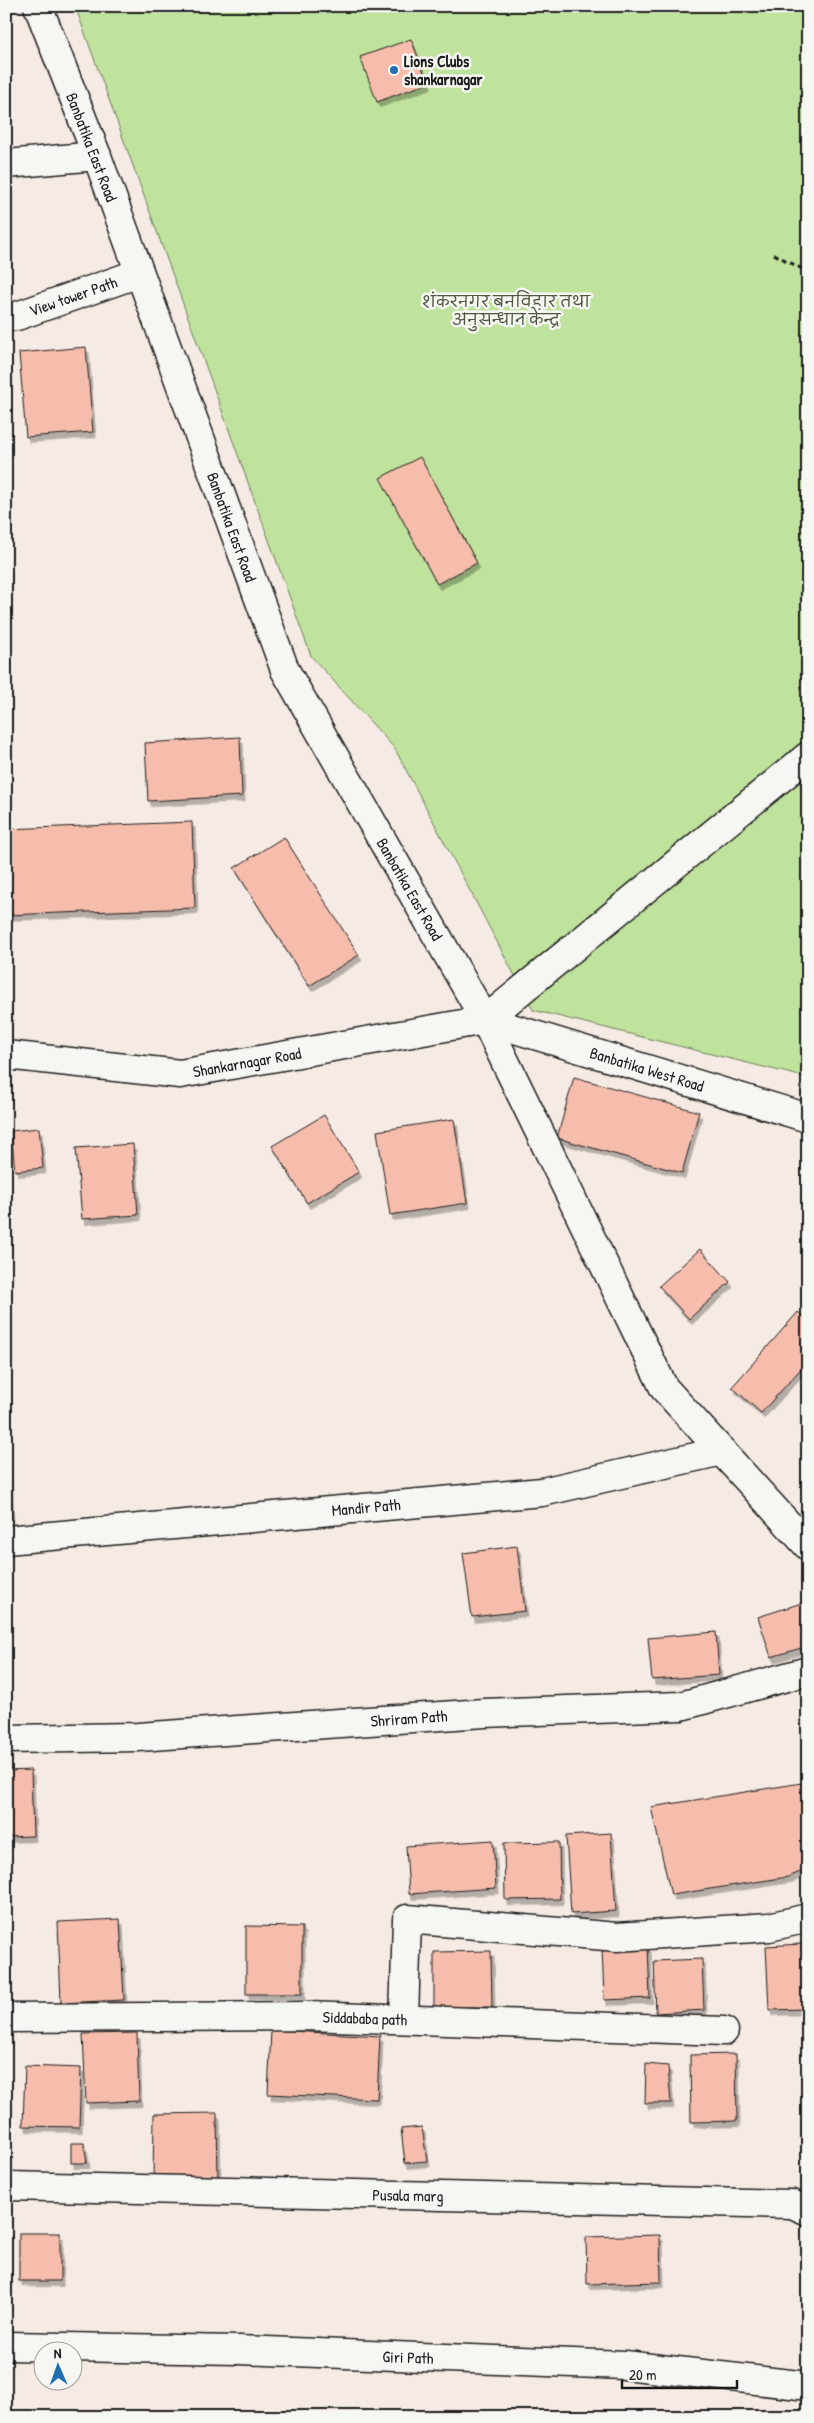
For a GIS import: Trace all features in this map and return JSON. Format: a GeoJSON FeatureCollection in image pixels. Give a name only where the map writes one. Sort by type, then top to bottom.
{"type":"FeatureCollection","features":[{"type":"Feature","properties":{"kind":"street","name":"Banbatika East Road"},"geometry":{"type":"LineString","coordinates":[[38,6],[97,156],[285,670],[485,1020],[664,1388],[808,1546]]}},
{"type":"Feature","properties":{"kind":"street"},"geometry":{"type":"LineString","coordinates":[[6,164],[97,156]]}},
{"type":"Feature","properties":{"kind":"street","name":"View tower Path"},"geometry":{"type":"LineString","coordinates":[[6,316],[17,316],[140,273]]}},
{"type":"Feature","properties":{"kind":"street"},"geometry":{"type":"LineString","coordinates":[[485,1020],[808,756]]}},
{"type":"Feature","properties":{"kind":"street","name":"Shankarnagar Road"},"geometry":{"type":"LineString","coordinates":[[6,1055],[180,1074],[485,1020]]}},
{"type":"Feature","properties":{"kind":"street","name":"Banbatika West Road"},"geometry":{"type":"LineString","coordinates":[[485,1020],[808,1118]]}},
{"type":"Feature","properties":{"kind":"street","name":"Mandir Path"},"geometry":{"type":"LineString","coordinates":[[6,1540],[542,1492],[722,1452]]}},
{"type":"Feature","properties":{"kind":"street","name":"Shriram Path"},"geometry":{"type":"LineString","coordinates":[[6,1739],[138,1737],[484,1713],[681,1706],[808,1671]]}},
{"type":"Feature","properties":{"kind":"street"},"geometry":{"type":"LineString","coordinates":[[404,2019],[406,1919],[617,1937],[769,1927],[808,1918]]}},
{"type":"Feature","properties":{"kind":"street","name":"Siddababa path"},"geometry":{"type":"LineString","coordinates":[[6,2018],[307,2016],[724,2031]]}},
{"type":"Feature","properties":{"kind":"street","name":"Pusala marg"},"geometry":{"type":"LineString","coordinates":[[6,2186],[792,2204],[808,2211]]}},
{"type":"Feature","properties":{"kind":"street","name":"Giri Path"},"geometry":{"type":"LineString","coordinates":[[6,2346],[239,2350],[625,2365],[808,2386]]}},
{"type":"Feature","properties":{"kind":"path"},"geometry":{"type":"LineString","coordinates":[[774,254],[808,272]]}},
{"type":"Feature","properties":{"kind":"green space","name":"शंकरनगर बनविहार तथा अनुसन्धान केन्द्र"},"geometry":{"type":"Polygon","coordinates":[[[75,6],[808,6],[808,1078],[533,1010],[395,749],[311,656],[75,6]]]}},
{"type":"Feature","properties":{"kind":"building","name":"Lions Clubs shankarnagar"},"geometry":{"type":"Polygon","coordinates":[[[411,39],[428,83],[377,102],[360,57],[411,39]]]}},
{"type":"Feature","properties":{"kind":"building"},"geometry":{"type":"Polygon","coordinates":[[[86,347],[93,432],[26,437],[19,353],[86,347]]]}},
{"type":"Feature","properties":{"kind":"building"},"geometry":{"type":"Polygon","coordinates":[[[420,457],[477,563],[437,584],[380,478],[420,457]]]}},
{"type":"Feature","properties":{"kind":"building"},"geometry":{"type":"Polygon","coordinates":[[[240,737],[242,796],[148,801],[145,743],[240,737]]]}},
{"type":"Feature","properties":{"kind":"building"},"geometry":{"type":"Polygon","coordinates":[[[192,822],[195,908],[6,915],[6,829],[192,822]]]}},
{"type":"Feature","properties":{"kind":"building"},"geometry":{"type":"Polygon","coordinates":[[[284,837],[359,955],[309,986],[234,868],[284,837]]]}},
{"type":"Feature","properties":{"kind":"building"},"geometry":{"type":"Polygon","coordinates":[[[574,1077],[699,1112],[682,1173],[557,1138],[574,1077]]]}},
{"type":"Feature","properties":{"kind":"building"},"geometry":{"type":"Polygon","coordinates":[[[324,1115],[359,1172],[307,1203],[272,1146],[324,1115]]]}},
{"type":"Feature","properties":{"kind":"building"},"geometry":{"type":"Polygon","coordinates":[[[454,1119],[467,1203],[390,1215],[377,1131],[454,1119]]]}},
{"type":"Feature","properties":{"kind":"building"},"geometry":{"type":"Polygon","coordinates":[[[39,1128],[43,1168],[15,1171],[11,1131],[39,1128]]]}},
{"type":"Feature","properties":{"kind":"building"},"geometry":{"type":"Polygon","coordinates":[[[133,1144],[138,1215],[82,1219],[76,1148],[133,1144]]]}},
{"type":"Feature","properties":{"kind":"building"},"geometry":{"type":"Polygon","coordinates":[[[700,1249],[730,1282],[689,1319],[659,1286],[700,1249]]]}},
{"type":"Feature","properties":{"kind":"building"},"geometry":{"type":"Polygon","coordinates":[[[798,1312],[808,1321],[808,1361],[761,1413],[732,1387],[798,1312]]]}},
{"type":"Feature","properties":{"kind":"building"},"geometry":{"type":"Polygon","coordinates":[[[6,1436],[11,1513],[6,1513],[6,1436]]]}},
{"type":"Feature","properties":{"kind":"building"},"geometry":{"type":"Polygon","coordinates":[[[517,1546],[525,1611],[472,1617],[463,1553],[517,1546]]]}},
{"type":"Feature","properties":{"kind":"building"},"geometry":{"type":"Polygon","coordinates":[[[808,1601],[808,1646],[771,1657],[758,1617],[808,1601]]]}},
{"type":"Feature","properties":{"kind":"building"},"geometry":{"type":"Polygon","coordinates":[[[716,1632],[719,1675],[652,1680],[648,1638],[716,1632]]]}},
{"type":"Feature","properties":{"kind":"building"},"geometry":{"type":"Polygon","coordinates":[[[31,1770],[33,1836],[6,1837],[6,1771],[31,1770]]]}},
{"type":"Feature","properties":{"kind":"building"},"geometry":{"type":"Polygon","coordinates":[[[808,1782],[808,1869],[788,1877],[671,1895],[651,1807],[808,1782]]]}},
{"type":"Feature","properties":{"kind":"building"},"geometry":{"type":"Polygon","coordinates":[[[611,1833],[616,1911],[571,1914],[566,1836],[611,1833]]]}},
{"type":"Feature","properties":{"kind":"building"},"geometry":{"type":"Polygon","coordinates":[[[493,1840],[496,1888],[409,1894],[406,1846],[493,1840]]]}},
{"type":"Feature","properties":{"kind":"building"},"geometry":{"type":"Polygon","coordinates":[[[559,1842],[560,1899],[505,1900],[504,1843],[559,1842]]]}},
{"type":"Feature","properties":{"kind":"building"},"geometry":{"type":"Polygon","coordinates":[[[120,1919],[124,2000],[61,2003],[58,1922],[120,1919]]]}},
{"type":"Feature","properties":{"kind":"building"},"geometry":{"type":"Polygon","coordinates":[[[246,1926],[302,1927],[302,1994],[246,1994],[246,1926]]]}},
{"type":"Feature","properties":{"kind":"building"},"geometry":{"type":"Polygon","coordinates":[[[802,1944],[806,2009],[769,2010],[766,1946],[802,1944]]]}},
{"type":"Feature","properties":{"kind":"building"},"geometry":{"type":"Polygon","coordinates":[[[648,1946],[650,1998],[604,2000],[602,1947],[648,1946]]]}},
{"type":"Feature","properties":{"kind":"building"},"geometry":{"type":"Polygon","coordinates":[[[491,1951],[492,2007],[434,2007],[434,1952],[491,1951]]]}},
{"type":"Feature","properties":{"kind":"building"},"geometry":{"type":"Polygon","coordinates":[[[702,1959],[704,2010],[656,2013],[654,1961],[702,1959]]]}},
{"type":"Feature","properties":{"kind":"building"},"geometry":{"type":"Polygon","coordinates":[[[271,2030],[380,2036],[377,2099],[268,2094],[271,2030]]]}},
{"type":"Feature","properties":{"kind":"building"},"geometry":{"type":"Polygon","coordinates":[[[137,2033],[139,2101],[86,2103],[83,2034],[137,2033]]]}},
{"type":"Feature","properties":{"kind":"building"},"geometry":{"type":"Polygon","coordinates":[[[736,2054],[737,2121],[691,2122],[690,2055],[736,2054]]]}},
{"type":"Feature","properties":{"kind":"building"},"geometry":{"type":"Polygon","coordinates":[[[646,2064],[668,2066],[671,2103],[645,2103],[646,2064]]]}},
{"type":"Feature","properties":{"kind":"building"},"geometry":{"type":"Polygon","coordinates":[[[25,2066],[81,2068],[79,2127],[23,2126],[25,2066]]]}},
{"type":"Feature","properties":{"kind":"building"},"geometry":{"type":"Polygon","coordinates":[[[217,2113],[218,2183],[153,2183],[154,2114],[217,2113]]]}},
{"type":"Feature","properties":{"kind":"building"},"geometry":{"type":"Polygon","coordinates":[[[422,2127],[427,2161],[405,2163],[401,2129],[422,2127]]]}},
{"type":"Feature","properties":{"kind":"building"},"geometry":{"type":"Polygon","coordinates":[[[71,2143],[84,2143],[87,2163],[71,2163],[71,2143]]]}},
{"type":"Feature","properties":{"kind":"building"},"geometry":{"type":"Polygon","coordinates":[[[19,2233],[60,2233],[60,2281],[19,2281],[19,2233]]]}},
{"type":"Feature","properties":{"kind":"building"},"geometry":{"type":"Polygon","coordinates":[[[660,2235],[661,2282],[587,2284],[586,2237],[660,2235]]]}},
{"type":"Feature","properties":{"kind":"place","name":"Lions Clubs shankarnagar"},"geometry":{"type":"Point","coordinates":[394,70]}}]}
